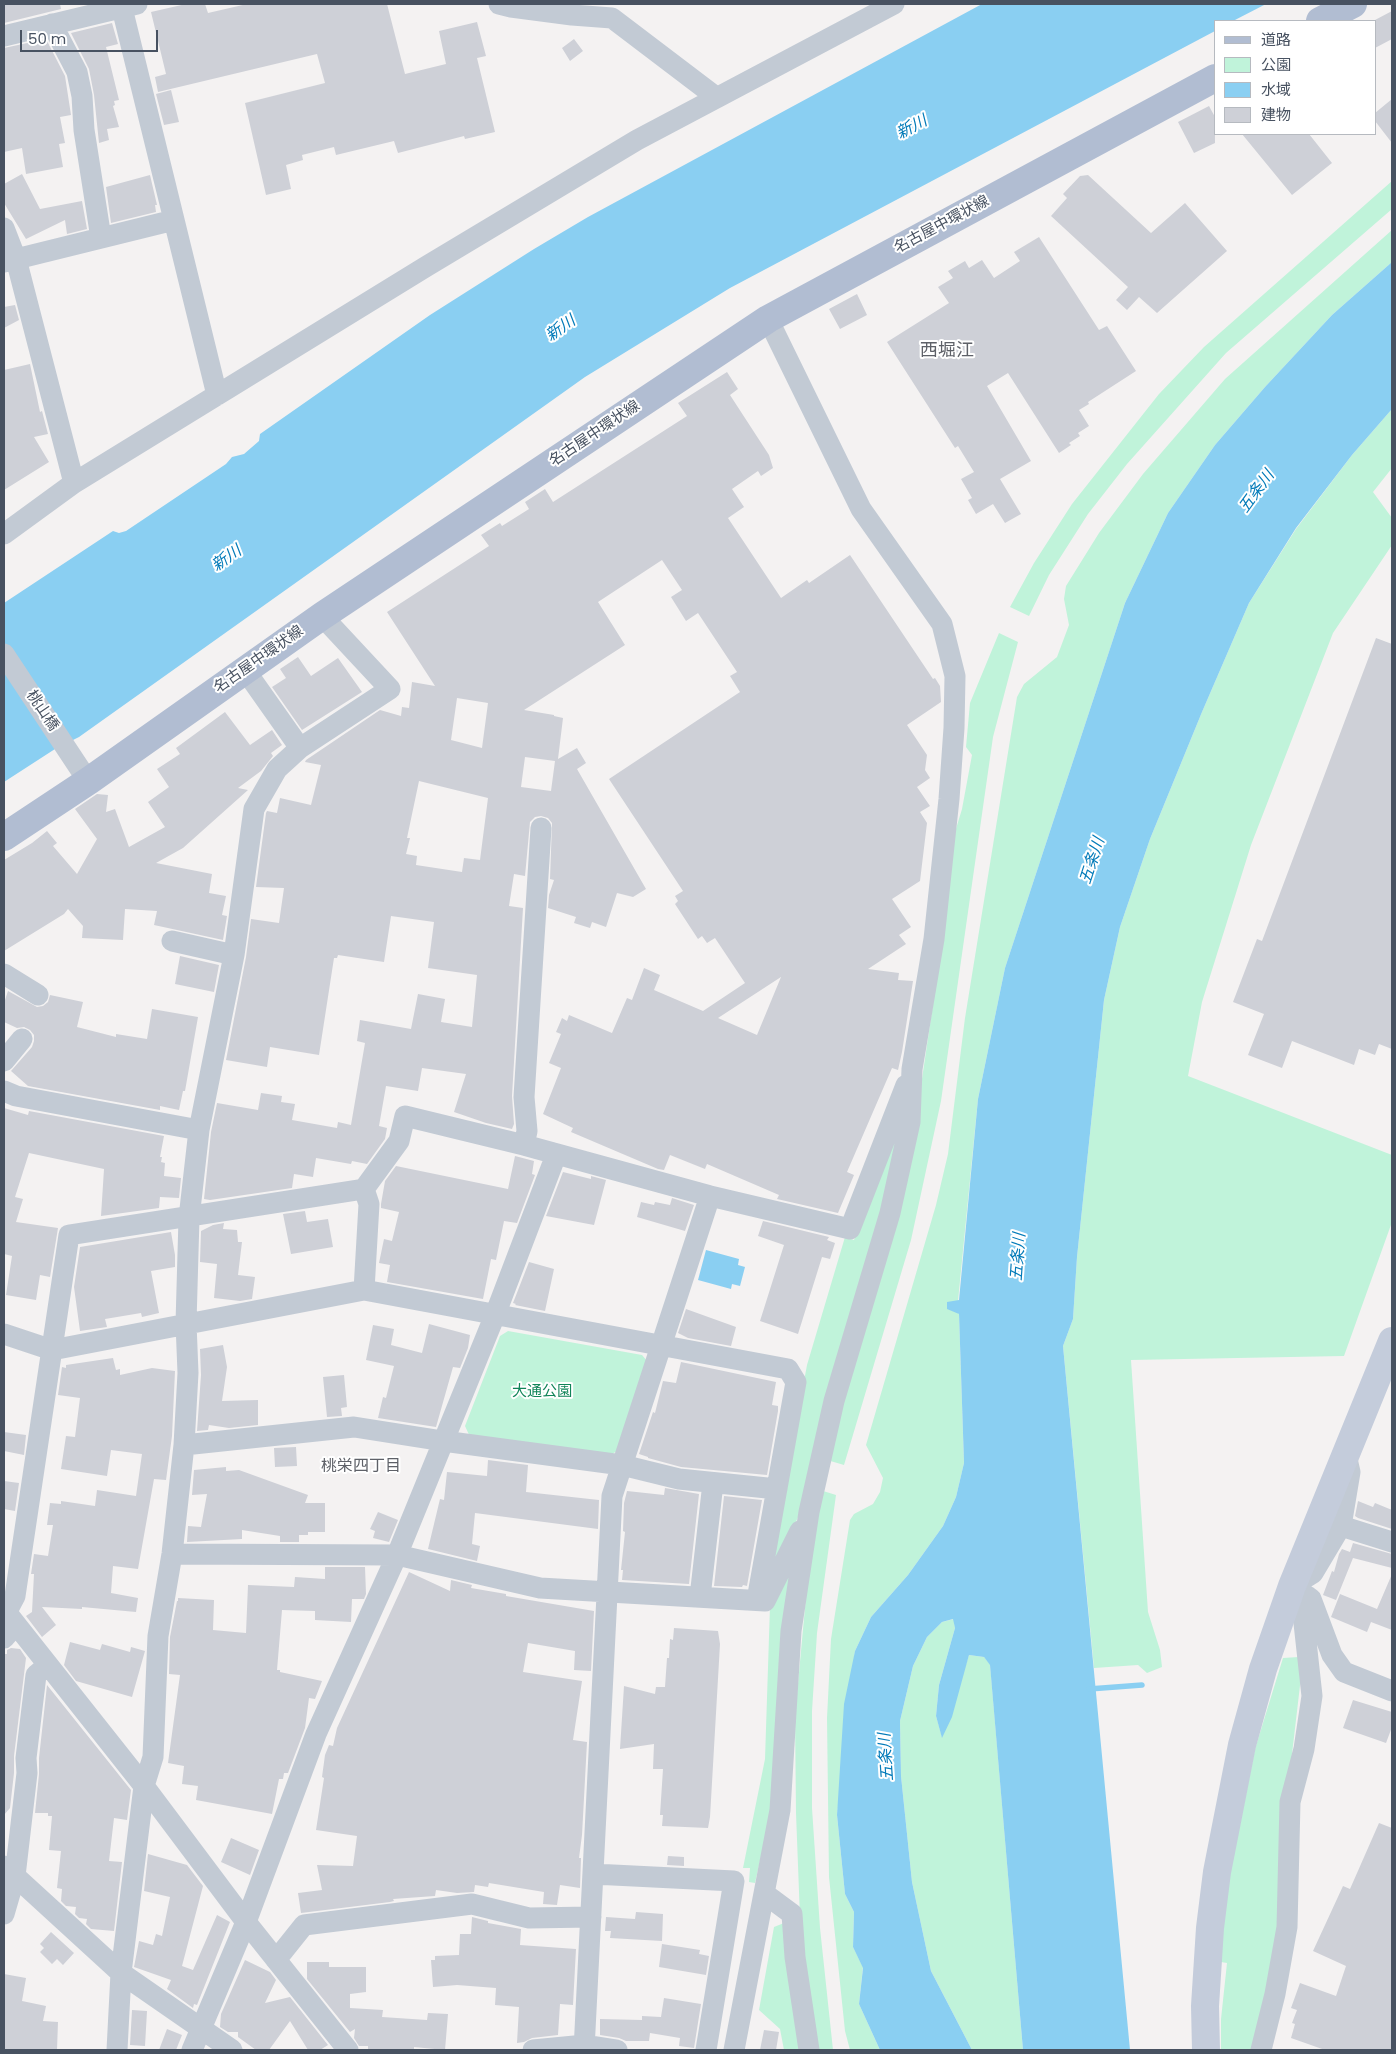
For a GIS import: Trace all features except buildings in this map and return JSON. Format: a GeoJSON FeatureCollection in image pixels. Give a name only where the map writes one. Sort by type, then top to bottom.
{"type":"FeatureCollection","features":[{"type":"Feature","properties":{"kind":"main road"},"geometry":{"type":"LineString","coordinates":[[1322,20],[1353,4]]}},
{"type":"Feature","properties":{"kind":"main road","name":"名古屋中環状線"},"geometry":{"type":"LineString","coordinates":[[4,836],[85,774],[245,670],[322,616],[768,319],[1214,79]]}},
{"type":"Feature","properties":{"kind":"street"},"geometry":{"type":"LineString","coordinates":[[499,4],[572,15],[612,18],[716,97]]}},
{"type":"Feature","properties":{"kind":"street"},"geometry":{"type":"LineString","coordinates":[[4,534],[74,483],[636,140],[894,4]]}},
{"type":"Feature","properties":{"kind":"street"},"geometry":{"type":"LineString","coordinates":[[4,36],[127,5],[174,220],[217,395]]}},
{"type":"Feature","properties":{"kind":"street"},"geometry":{"type":"LineString","coordinates":[[52,24],[77,72],[81,88],[84,130],[101,238]]}},
{"type":"Feature","properties":{"kind":"street"},"geometry":{"type":"LineString","coordinates":[[10,261],[174,220]]}},
{"type":"Feature","properties":{"kind":"street"},"geometry":{"type":"LineString","coordinates":[[4,228],[10,261],[74,483]]}},
{"type":"Feature","properties":{"kind":"street"},"geometry":{"type":"LineString","coordinates":[[734,2050],[780,1810],[791,1631],[809,1512],[834,1401],[890,1213],[910,1122],[912,1069],[934,939],[949,799],[954,728],[955,676],[942,624],[861,508],[768,319]]}},
{"type":"Feature","properties":{"kind":"street"},"geometry":{"type":"LineString","coordinates":[[117,2050],[121,1973],[144,1786],[153,1757],[158,1636],[172,1554],[184,1445],[188,1373],[186,1323],[190,1218],[199,1130],[234,955],[254,809],[277,769],[300,748],[390,690],[322,616]]}},
{"type":"Feature","properties":{"kind":"street","name":"桃山橋"},"geometry":{"type":"LineString","coordinates":[[4,654],[85,774]]}},
{"type":"Feature","properties":{"kind":"street"},"geometry":{"type":"LineString","coordinates":[[245,670],[300,748]]}},
{"type":"Feature","properties":{"kind":"street"},"geometry":{"type":"LineString","coordinates":[[524,1145],[527,1131],[524,1097],[541,828]]}},
{"type":"Feature","properties":{"kind":"street"},"geometry":{"type":"LineString","coordinates":[[172,942],[234,955]]}},
{"type":"Feature","properties":{"kind":"street"},"geometry":{"type":"LineString","coordinates":[[4,974],[38,995]]}},
{"type":"Feature","properties":{"kind":"street"},"geometry":{"type":"LineString","coordinates":[[4,1061],[22,1039]]}},
{"type":"Feature","properties":{"kind":"street"},"geometry":{"type":"LineString","coordinates":[[5,1611],[15,1596],[69,1235],[190,1218],[364,1189],[399,1141],[406,1116],[524,1145],[710,1196],[850,1229],[912,1069]]}},
{"type":"Feature","properties":{"kind":"street"},"geometry":{"type":"LineString","coordinates":[[4,1091],[16,1096],[199,1130]]}},
{"type":"Feature","properties":{"kind":"street"},"geometry":{"type":"LineString","coordinates":[[192,2050],[246,1922],[316,1734],[397,1555],[495,1315],[556,1155]]}},
{"type":"Feature","properties":{"kind":"street"},"geometry":{"type":"LineString","coordinates":[[364,1189],[369,1204],[364,1290]]}},
{"type":"Feature","properties":{"kind":"street"},"geometry":{"type":"LineString","coordinates":[[584,2047],[612,1496],[710,1196]]}},
{"type":"Feature","properties":{"kind":"street"},"geometry":{"type":"LineString","coordinates":[[4,1334],[52,1350],[364,1290],[788,1369],[796,1382],[757,1600]]}},
{"type":"Feature","properties":{"kind":"street"},"geometry":{"type":"LineString","coordinates":[[1206,2050],[1204,2006],[1210,1928],[1218,1862],[1242,1745],[1263,1669],[1292,1586],[1392,1341]]}},
{"type":"Feature","properties":{"kind":"street"},"geometry":{"type":"LineString","coordinates":[[184,1445],[354,1427],[443,1441],[622,1464],[679,1479],[776,1489]]}},
{"type":"Feature","properties":{"kind":"street"},"geometry":{"type":"LineString","coordinates":[[1292,1586],[1313,1573],[1341,1526],[1350,1472],[1347,1454]]}},
{"type":"Feature","properties":{"kind":"street"},"geometry":{"type":"LineString","coordinates":[[700,1597],[713,1483]]}},
{"type":"Feature","properties":{"kind":"street"},"geometry":{"type":"LineString","coordinates":[[172,1554],[397,1555],[540,1588],[765,1601],[809,1512]]}},
{"type":"Feature","properties":{"kind":"street"},"geometry":{"type":"LineString","coordinates":[[1341,1526],[1392,1542]]}},
{"type":"Feature","properties":{"kind":"street"},"geometry":{"type":"LineString","coordinates":[[1292,1586],[1311,1599],[1332,1654],[1344,1672],[1392,1691]]}},
{"type":"Feature","properties":{"kind":"street"},"geometry":{"type":"LineString","coordinates":[[1261,2050],[1275,1994],[1287,1927],[1290,1802],[1304,1749],[1312,1696],[1304,1614],[1292,1586]]}},
{"type":"Feature","properties":{"kind":"street"},"geometry":{"type":"LineString","coordinates":[[4,1638],[11,1630],[5,1611]]}},
{"type":"Feature","properties":{"kind":"street"},"geometry":{"type":"LineString","coordinates":[[5,1611],[144,1786],[246,1922],[348,2050]]}},
{"type":"Feature","properties":{"kind":"street"},"geometry":{"type":"LineString","coordinates":[[4,1914],[9,1871],[27,1774],[26,1758],[36,1675],[48,1665]]}},
{"type":"Feature","properties":{"kind":"street"},"geometry":{"type":"LineString","coordinates":[[9,1871],[121,1973],[232,2050]]}},
{"type":"Feature","properties":{"kind":"street"},"geometry":{"type":"LineString","coordinates":[[593,1874],[734,1881],[706,2050]]}},
{"type":"Feature","properties":{"kind":"street"},"geometry":{"type":"LineString","coordinates":[[765,1894],[792,1914],[795,1957],[809,2050]]}},
{"type":"Feature","properties":{"kind":"street"},"geometry":{"type":"LineString","coordinates":[[276,1960],[304,1925],[472,1904],[530,1918],[591,1917]]}},
{"type":"Feature","properties":{"kind":"street"},"geometry":{"type":"LineString","coordinates":[[533,2050],[584,2047],[617,2050]]}},
{"type":"Feature","properties":{"kind":"green space"},"geometry":{"type":"Polygon","coordinates":[[[1392,181],[1392,209],[1226,353],[1127,464],[1088,514],[1049,575],[1029,616],[1010,607],[1034,563],[1072,504],[1159,394],[1204,347],[1392,181]]]}},
{"type":"Feature","properties":{"kind":"green space"},"geometry":{"type":"Polygon","coordinates":[[[1392,230],[1392,262],[1332,315],[1265,387],[1215,445],[1168,513],[1125,603],[1005,968],[978,1099],[958,1301],[947,1303],[959,1314],[964,1463],[956,1497],[943,1526],[908,1575],[871,1617],[855,1651],[837,1815],[845,1894],[854,1912],[853,1947],[863,1967],[859,2004],[880,2050],[850,2050],[845,2031],[829,1877],[827,1718],[831,1639],[850,1520],[854,1514],[873,1504],[880,1492],[883,1478],[866,1445],[936,1205],[948,1154],[965,1018],[1017,697],[1024,684],[1057,657],[1069,625],[1064,599],[1066,586],[1099,533],[1143,474],[1225,379],[1392,230]]]}},
{"type":"Feature","properties":{"kind":"green space"},"geometry":{"type":"Polygon","coordinates":[[[1392,409],[1392,468],[1373,492],[1392,518],[1392,545],[1333,633],[1251,845],[1202,1002],[1188,1076],[1392,1155],[1392,1222],[1344,1356],[1131,1360],[1148,1612],[1160,1650],[1162,1667],[1147,1673],[1138,1665],[1094,1668],[1063,1346],[1073,1319],[1077,1257],[1104,1000],[1120,927],[1150,839],[1249,603],[1296,529],[1352,455],[1392,409]]]}},
{"type":"Feature","properties":{"kind":"green space"},"geometry":{"type":"Polygon","coordinates":[[[999,633],[1018,642],[993,737],[941,1101],[911,1240],[844,1465],[827,1460],[914,1133],[941,950],[955,832],[962,809],[972,755],[966,747],[970,703],[999,633]]]}},
{"type":"Feature","properties":{"kind":"green space"},"geometry":{"type":"Polygon","coordinates":[[[903,1118],[878,1229],[801,1511],[766,1585],[807,1365],[845,1237],[854,1240],[903,1118]]]}},
{"type":"Feature","properties":{"kind":"green space","name":"大通公園"},"geometry":{"type":"Polygon","coordinates":[[[508,1331],[642,1355],[648,1362],[621,1449],[610,1455],[471,1439],[465,1426],[500,1336],[508,1331]]]}},
{"type":"Feature","properties":{"kind":"green space"},"geometry":{"type":"Polygon","coordinates":[[[820,1490],[836,1495],[817,1633],[812,1711],[812,1808],[820,1928],[833,2050],[818,2050],[801,1944],[796,1813],[795,1716],[813,1521],[820,1490]]]}},
{"type":"Feature","properties":{"kind":"green space"},"geometry":{"type":"Polygon","coordinates":[[[798,1542],[769,1821],[755,1883],[749,1882],[750,1868],[743,1868],[765,1759],[770,1606],[798,1542]]]}},
{"type":"Feature","properties":{"kind":"green space"},"geometry":{"type":"Polygon","coordinates":[[[954,1619],[955,1628],[939,1685],[936,1716],[942,1737],[969,1655],[984,1657],[990,1664],[1023,2050],[972,2050],[931,1971],[912,1882],[901,1776],[900,1721],[913,1666],[927,1637],[942,1622],[954,1619]]]}},
{"type":"Feature","properties":{"kind":"green space"},"geometry":{"type":"Polygon","coordinates":[[[1299,1657],[1301,1677],[1292,1754],[1273,1980],[1253,2050],[1221,2050],[1221,2019],[1227,1963],[1221,1962],[1224,1905],[1240,1824],[1255,1749],[1283,1658],[1299,1657]]]}},
{"type":"Feature","properties":{"kind":"green space"},"geometry":{"type":"Polygon","coordinates":[[[784,1923],[801,2050],[784,2050],[780,2029],[759,2010],[774,1927],[784,1923]]]}},
{"type":"Feature","properties":{"kind":"water","name":"新川"},"geometry":{"type":"Polygon","coordinates":[[[982,4],[1266,4],[1235,20],[1214,20],[1214,32],[730,288],[585,377],[79,737],[55,749],[4,782],[4,603],[113,531],[119,533],[126,531],[226,464],[232,457],[244,454],[259,441],[260,434],[430,315],[588,217],[982,4]]]}},
{"type":"Feature","properties":{"kind":"water","name":"五条川"},"geometry":{"type":"Polygon","coordinates":[[[1392,262],[1392,409],[1352,455],[1296,528],[1249,603],[1150,839],[1120,927],[1104,1000],[1077,1257],[1073,1319],[1063,1346],[1130,2050],[1023,2050],[990,1665],[984,1657],[969,1655],[952,1717],[942,1738],[936,1716],[939,1685],[955,1628],[953,1619],[942,1622],[927,1637],[913,1666],[900,1721],[901,1776],[912,1882],[931,1971],[972,2050],[880,2050],[859,2004],[863,1968],[853,1947],[854,1912],[845,1894],[837,1815],[844,1704],[855,1651],[871,1617],[908,1575],[943,1526],[956,1497],[964,1463],[959,1314],[947,1309],[947,1302],[959,1300],[978,1099],[1005,968],[1125,603],[1168,513],[1215,445],[1265,387],[1332,315],[1392,262]]]}},
{"type":"Feature","properties":{"kind":"water"},"geometry":{"type":"Polygon","coordinates":[[[706,1250],[739,1259],[738,1265],[745,1267],[740,1286],[732,1284],[731,1289],[698,1280],[706,1250]]]}},
{"type":"Feature","properties":{"kind":"waterway"},"geometry":{"type":"LineString","coordinates":[[1089,1689],[1142,1685]]}},
{"type":"Feature","properties":{"kind":"district","name":"西堀江"},"geometry":{"type":"Point","coordinates":[947,351]}},
{"type":"Feature","properties":{"kind":"district","name":"桃栄四丁目"},"geometry":{"type":"Point","coordinates":[361,1467]}}]}
